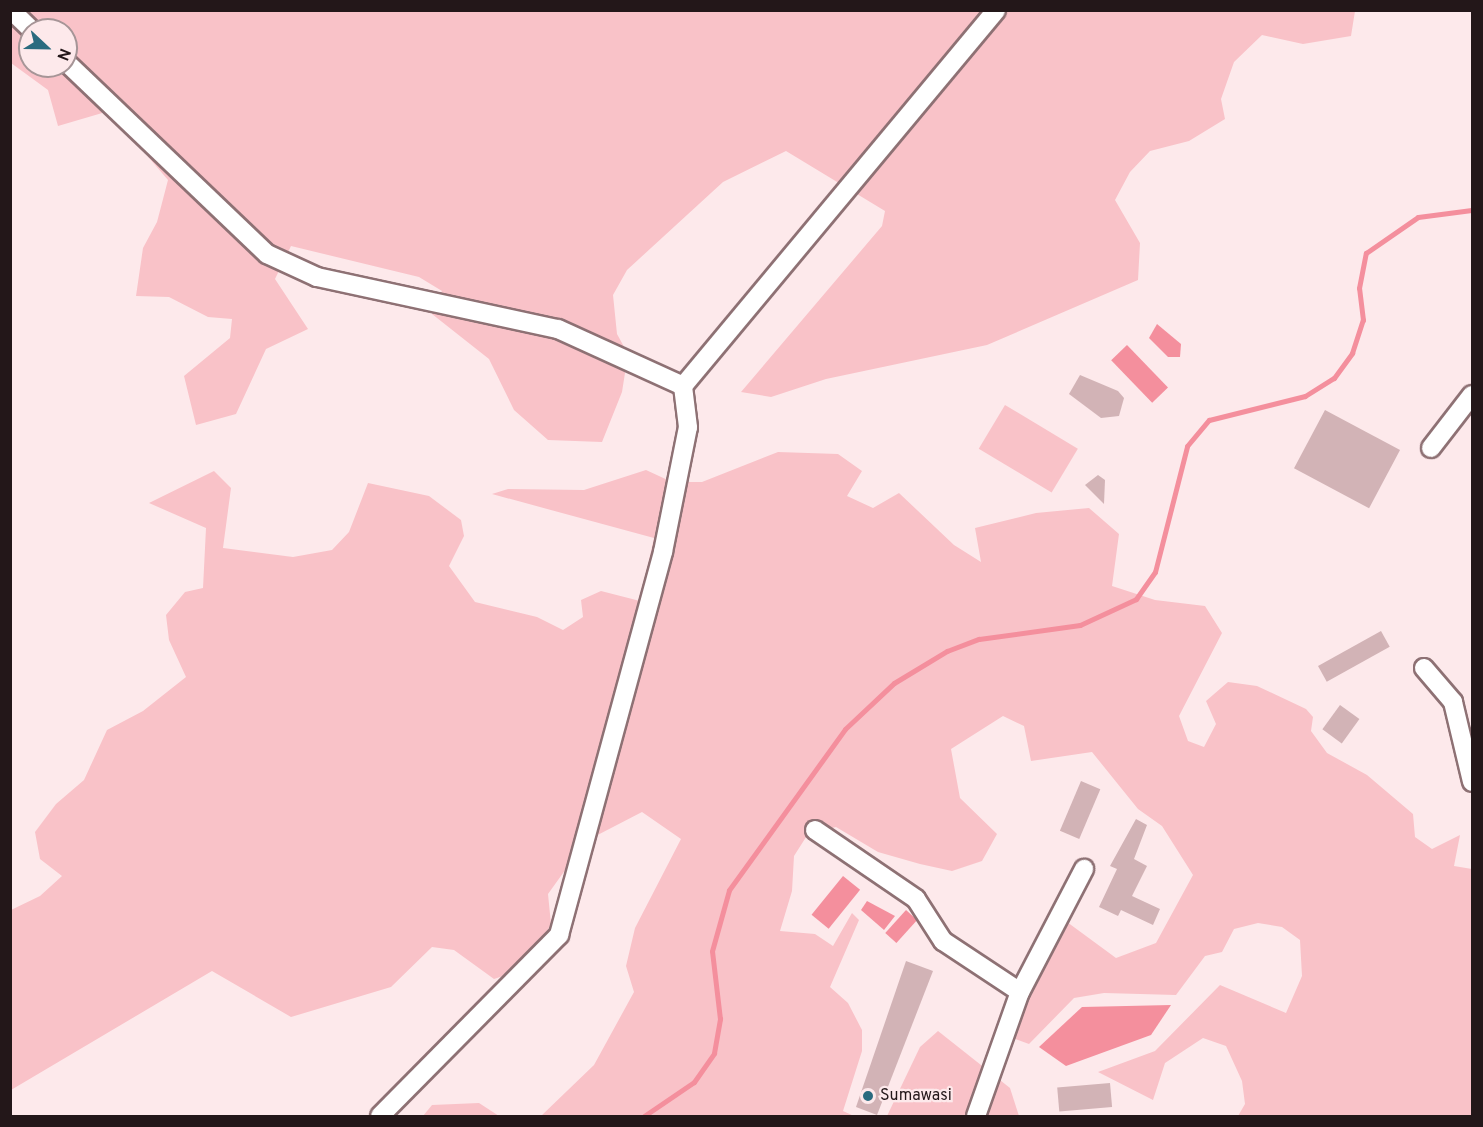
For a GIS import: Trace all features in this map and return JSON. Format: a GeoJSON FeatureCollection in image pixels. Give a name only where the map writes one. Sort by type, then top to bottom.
{"type":"FeatureCollection","features":[{"type":"Feature","properties":{"kind":"street"},"geometry":{"type":"LineString","coordinates":[[380,1116],[559,935],[663,552],[688,427],[683,386],[996,10]]}},
{"type":"Feature","properties":{"kind":"street"},"geometry":{"type":"LineString","coordinates":[[78,73],[267,254],[317,278],[558,329],[683,386]]}},
{"type":"Feature","properties":{"kind":"street"},"geometry":{"type":"LineString","coordinates":[[1431,448],[1473,395]]}},
{"type":"Feature","properties":{"kind":"street"},"geometry":{"type":"LineString","coordinates":[[1424,668],[1453,702],[1473,782]]}},
{"type":"Feature","properties":{"kind":"street"},"geometry":{"type":"LineString","coordinates":[[816,830],[916,899],[943,940],[1020,992]]}},
{"type":"Feature","properties":{"kind":"street"},"geometry":{"type":"LineString","coordinates":[[976,1116],[1020,992],[1084,869]]}},
{"type":"Feature","properties":{"kind":"shaded area"},"geometry":{"type":"Polygon","coordinates":[[[11,10],[1355,11],[1351,36],[1303,44],[1262,35],[1234,62],[1221,99],[1225,119],[1189,141],[1150,151],[1130,172],[1115,200],[1140,243],[1138,280],[987,345],[826,379],[771,397],[741,392],[882,226],[885,211],[786,151],[723,182],[627,270],[613,295],[617,334],[628,354],[622,392],[602,442],[548,440],[514,410],[489,359],[432,314],[442,291],[419,277],[291,246],[275,279],[308,329],[266,349],[236,414],[196,425],[184,376],[230,338],[232,319],[208,317],[169,297],[136,296],[143,248],[157,222],[168,180],[109,111],[58,126],[48,90],[32,78],[78,78],[78,18],[18,18],[18,68],[11,63],[11,10]]]}},
{"type":"Feature","properties":{"kind":"shaded area"},"geometry":{"type":"Polygon","coordinates":[[[1157,324],[1181,344],[1180,357],[1168,357],[1149,338],[1157,324]]]}},
{"type":"Feature","properties":{"kind":"shaded area"},"geometry":{"type":"Polygon","coordinates":[[[1127,345],[1168,387],[1152,403],[1111,360],[1127,345]]]}},
{"type":"Feature","properties":{"kind":"shaded area"},"geometry":{"type":"Polygon","coordinates":[[[1005,405],[1078,449],[1052,492],[979,449],[1005,405]]]}},
{"type":"Feature","properties":{"kind":"shaded area"},"geometry":{"type":"Polygon","coordinates":[[[778,452],[838,454],[862,471],[847,496],[873,508],[899,493],[954,545],[981,562],[975,528],[1036,513],[1089,508],[1119,534],[1112,586],[1155,600],[1205,606],[1222,633],[1179,716],[1188,741],[1204,747],[1216,724],[1206,701],[1228,682],[1257,686],[1306,709],[1313,717],[1311,731],[1327,753],[1367,775],[1413,814],[1415,837],[1432,849],[1460,835],[1454,866],[1472,869],[1472,1116],[1238,1116],[1245,1104],[1242,1081],[1226,1046],[1203,1038],[1165,1063],[1153,1100],[1098,1072],[1155,1051],[1220,985],[1286,1013],[1302,976],[1300,940],[1282,927],[1258,923],[1234,929],[1222,952],[1205,956],[1176,995],[1104,993],[1074,998],[1029,1044],[1010,1037],[1067,922],[1116,958],[1156,943],[1193,875],[1162,826],[1138,809],[1092,752],[1031,761],[1024,726],[1003,716],[951,749],[960,798],[997,834],[982,861],[952,871],[920,864],[878,852],[836,827],[808,834],[794,856],[792,891],[780,931],[815,934],[833,946],[852,913],[859,920],[830,987],[848,1003],[862,1030],[862,1051],[843,1111],[854,1116],[541,1116],[594,1065],[634,992],[626,966],[635,928],[681,839],[642,812],[586,841],[548,894],[551,924],[533,956],[512,973],[494,979],[454,950],[432,947],[391,987],[291,1017],[212,971],[11,1090],[11,910],[40,896],[62,876],[40,859],[35,832],[56,804],[84,780],[107,730],[143,711],[186,677],[169,640],[166,615],[185,592],[203,588],[206,528],[149,503],[214,471],[231,488],[223,548],[293,557],[332,550],[349,532],[368,483],[429,496],[461,520],[464,536],[449,566],[475,602],[537,617],[563,630],[583,617],[581,600],[601,591],[640,601],[654,538],[492,494],[508,489],[584,490],[646,470],[672,482],[702,482],[778,452]]]}},
{"type":"Feature","properties":{"kind":"shaded area"},"geometry":{"type":"Polygon","coordinates":[[[843,876],[860,890],[829,929],[812,915],[843,876]]]}},
{"type":"Feature","properties":{"kind":"shaded area"},"geometry":{"type":"Polygon","coordinates":[[[867,901],[895,916],[884,930],[861,910],[867,901]]]}},
{"type":"Feature","properties":{"kind":"shaded area"},"geometry":{"type":"Polygon","coordinates":[[[906,910],[917,920],[896,943],[885,933],[906,910]]]}},
{"type":"Feature","properties":{"kind":"shaded area"},"geometry":{"type":"Polygon","coordinates":[[[1171,1005],[1151,1035],[1066,1066],[1039,1047],[1082,1007],[1171,1005]]]}},
{"type":"Feature","properties":{"kind":"shaded area"},"geometry":{"type":"Polygon","coordinates":[[[938,1031],[1010,1088],[1019,1116],[887,1116],[920,1047],[938,1031]]]}},
{"type":"Feature","properties":{"kind":"shaded area"},"geometry":{"type":"Polygon","coordinates":[[[479,1103],[499,1116],[423,1116],[432,1105],[479,1103]]]}},
{"type":"Feature","properties":{"kind":"building"},"geometry":{"type":"Polygon","coordinates":[[[1080,375],[1118,391],[1124,398],[1119,416],[1101,418],[1069,394],[1080,375]]]}},
{"type":"Feature","properties":{"kind":"building"},"geometry":{"type":"Polygon","coordinates":[[[1325,410],[1400,450],[1369,508],[1294,468],[1325,410]]]}},
{"type":"Feature","properties":{"kind":"building"},"geometry":{"type":"Polygon","coordinates":[[[1098,475],[1105,480],[1104,504],[1085,485],[1098,475]]]}},
{"type":"Feature","properties":{"kind":"building"},"geometry":{"type":"Polygon","coordinates":[[[1381,631],[1390,647],[1327,682],[1318,666],[1381,631]]]}},
{"type":"Feature","properties":{"kind":"building"},"geometry":{"type":"Polygon","coordinates":[[[1340,705],[1359,719],[1342,743],[1322,729],[1340,705]]]}},
{"type":"Feature","properties":{"kind":"building"},"geometry":{"type":"Polygon","coordinates":[[[1081,781],[1100,789],[1079,839],[1060,831],[1081,781]]]}},
{"type":"Feature","properties":{"kind":"building"},"geometry":{"type":"Polygon","coordinates":[[[1136,819],[1147,825],[1134,859],[1147,866],[1132,896],[1160,909],[1153,925],[1121,910],[1118,916],[1099,907],[1117,869],[1110,866],[1136,819]]]}},
{"type":"Feature","properties":{"kind":"building"},"geometry":{"type":"Polygon","coordinates":[[[906,961],[933,971],[877,1115],[856,1107],[906,961]]]}},
{"type":"Feature","properties":{"kind":"building"},"geometry":{"type":"Polygon","coordinates":[[[1110,1083],[1112,1107],[1059,1112],[1057,1088],[1110,1083]]]}},
{"type":"Feature","properties":{"kind":"waterway"},"geometry":{"type":"LineString","coordinates":[[644,1116],[694,1082],[714,1053],[720,1019],[712,951],[729,890],[845,729],[894,683],[947,651],[979,639],[1080,625],[1136,599],[1155,572],[1187,446],[1209,420],[1305,396],[1334,378],[1352,353],[1363,320],[1359,288],[1366,253],[1418,217],[1472,210]]}},
{"type":"Feature","properties":{"kind":"place","name":"Sumawasi"},"geometry":{"type":"Point","coordinates":[868,1096]}}]}
